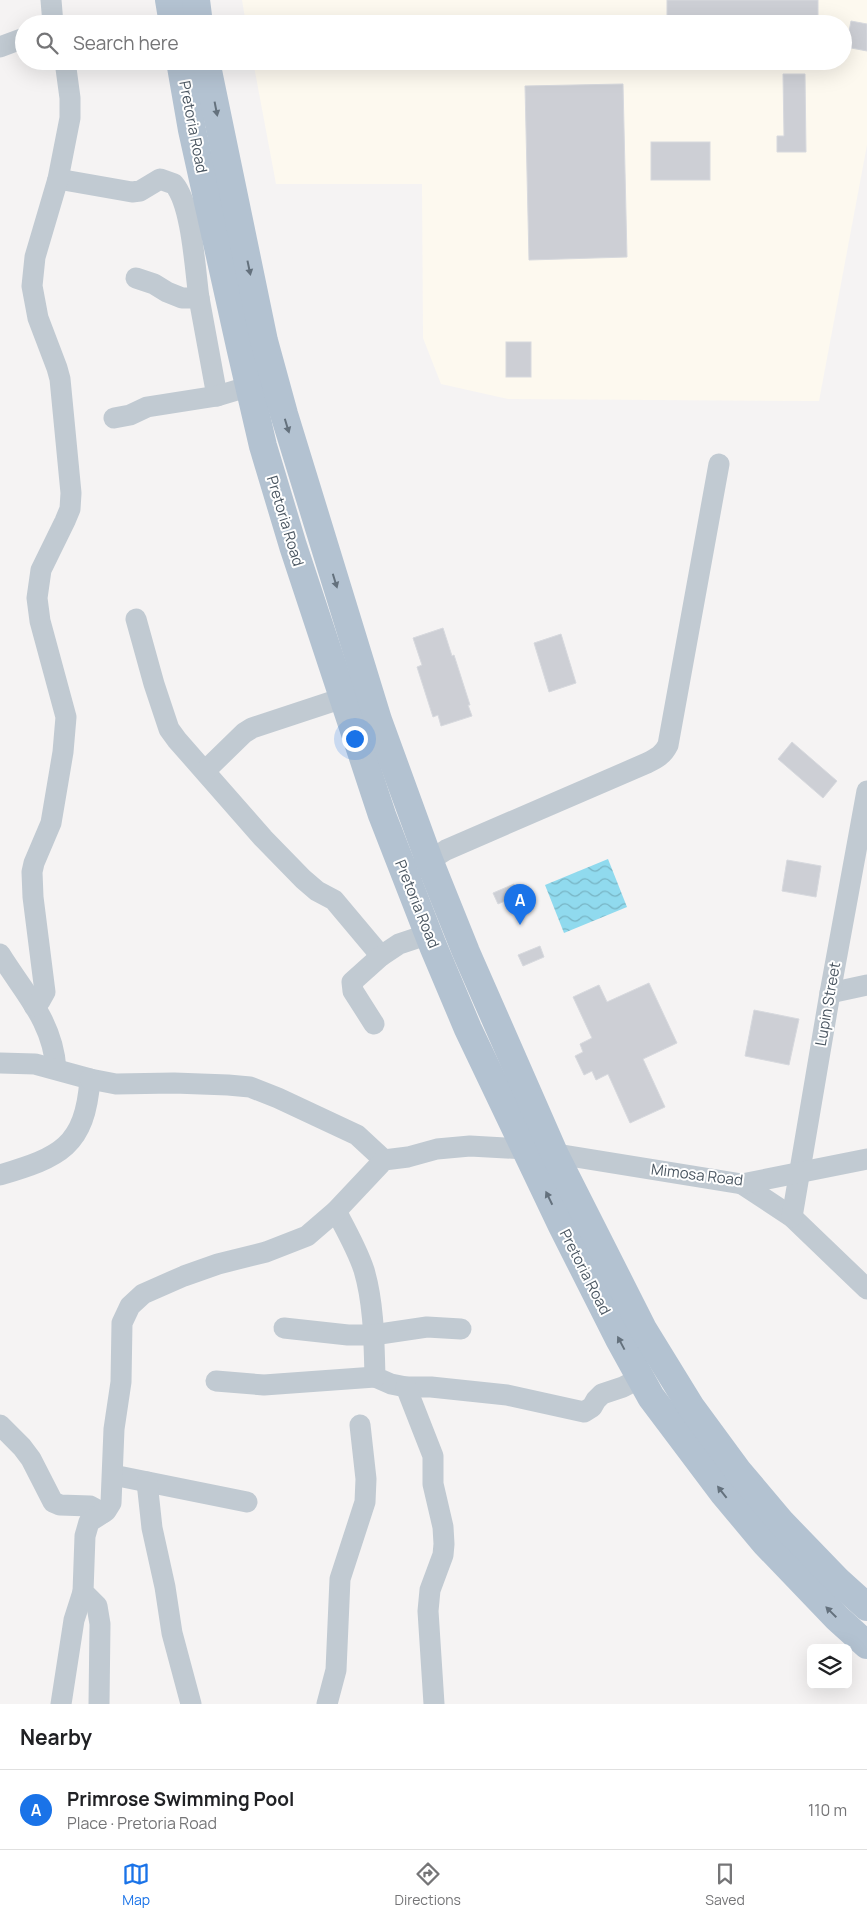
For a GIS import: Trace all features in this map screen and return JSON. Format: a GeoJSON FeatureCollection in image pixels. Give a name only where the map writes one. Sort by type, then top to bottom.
{"type":"FeatureCollection","features":[{"type":"Feature","properties":{"kind":"main road"},"geometry":{"type":"LineString","coordinates":[[169,0],[172,15]]}},
{"type":"Feature","properties":{"kind":"main road"},"geometry":{"type":"LineString","coordinates":[[196,0],[198,15]]}},
{"type":"Feature","properties":{"kind":"main road","name":"Pretoria Road"},"geometry":{"type":"LineString","coordinates":[[182,70],[192,130],[201,225],[241,352],[262,383],[429,860],[466,952],[554,1155],[643,1329],[691,1407],[709,1454],[765,1543],[837,1618],[867,1645]]}},
{"type":"Feature","properties":{"kind":"main road","name":"Pretoria Road"},"geometry":{"type":"LineString","coordinates":[[208,70],[256,303],[262,383],[263,446],[292,546],[382,815],[468,1029],[597,1295],[651,1397],[709,1454],[738,1471],[781,1522],[838,1581],[867,1607]]}},
{"type":"Feature","properties":{"kind":"street"},"geometry":{"type":"LineString","coordinates":[[51,0],[52,15]]}},
{"type":"Feature","properties":{"kind":"street"},"geometry":{"type":"LineString","coordinates":[[0,47],[15,41]]}},
{"type":"Feature","properties":{"kind":"street"},"geometry":{"type":"LineString","coordinates":[[34,1006],[40,1001],[44,992],[32,872],[51,824],[63,752],[66,717],[40,621],[37,598],[41,570],[66,521],[70,509],[71,493],[58,368],[38,318],[32,286],[35,257],[58,179],[70,118],[70,98],[66,70]]}},
{"type":"Feature","properties":{"kind":"street"},"geometry":{"type":"LineString","coordinates":[[58,179],[132,192],[140,191],[160,179],[170,182],[178,188],[201,225],[199,298],[217,396]]}},
{"type":"Feature","properties":{"kind":"street"},"geometry":{"type":"LineString","coordinates":[[136,278],[154,284],[182,298],[199,298]]}},
{"type":"Feature","properties":{"kind":"street"},"geometry":{"type":"LineString","coordinates":[[114,418],[130,415],[146,406],[217,396],[262,383]]}},
{"type":"Feature","properties":{"kind":"street"},"geometry":{"type":"LineString","coordinates":[[406,876],[429,860],[466,840],[647,763],[661,756],[665,751],[668,745],[719,464]]}},
{"type":"Feature","properties":{"kind":"street"},"geometry":{"type":"LineString","coordinates":[[136,619],[169,729],[263,838],[317,891],[334,900],[381,956]]}},
{"type":"Feature","properties":{"kind":"street"},"geometry":{"type":"LineString","coordinates":[[205,771],[244,733],[252,728],[369,690]]}},
{"type":"Feature","properties":{"kind":"street","name":"Lupin Street"},"geometry":{"type":"LineString","coordinates":[[792,1217],[830,993],[865,812],[867,791]]}},
{"type":"Feature","properties":{"kind":"street"},"geometry":{"type":"LineString","coordinates":[[374,1024],[353,991],[352,984],[357,977],[381,956],[400,944],[429,934]]}},
{"type":"Feature","properties":{"kind":"street"},"geometry":{"type":"LineString","coordinates":[[0,954],[44,1021],[55,1050],[56,1069]]}},
{"type":"Feature","properties":{"kind":"street"},"geometry":{"type":"LineString","coordinates":[[830,993],[867,985]]}},
{"type":"Feature","properties":{"kind":"street"},"geometry":{"type":"LineString","coordinates":[[0,1063],[35,1064],[116,1084],[192,1084],[250,1087],[357,1135],[384,1160],[336,1211],[307,1236],[266,1252],[218,1264],[184,1276],[143,1294],[130,1306],[122,1323],[121,1382],[114,1429],[111,1504],[106,1511],[92,1519],[87,1527],[83,1592],[74,1620],[61,1704]]}},
{"type":"Feature","properties":{"kind":"street"},"geometry":{"type":"LineString","coordinates":[[0,1175],[58,1154],[68,1145],[84,1119],[89,1096],[90,1079]]}},
{"type":"Feature","properties":{"kind":"street","name":"Mimosa Road"},"geometry":{"type":"LineString","coordinates":[[384,1160],[408,1157],[437,1149],[470,1146],[526,1149],[742,1184],[867,1159]]}},
{"type":"Feature","properties":{"kind":"street"},"geometry":{"type":"LineString","coordinates":[[742,1184],[792,1217],[867,1289]]}},
{"type":"Feature","properties":{"kind":"street"},"geometry":{"type":"LineString","coordinates":[[336,1211],[358,1254],[364,1271],[369,1296],[376,1377]]}},
{"type":"Feature","properties":{"kind":"street"},"geometry":{"type":"LineString","coordinates":[[284,1328],[325,1334],[373,1335],[427,1327],[461,1329]]}},
{"type":"Feature","properties":{"kind":"street"},"geometry":{"type":"LineString","coordinates":[[216,1381],[264,1385],[376,1377],[390,1384],[406,1387],[431,1387],[507,1395],[584,1412],[592,1408],[602,1394],[623,1387],[640,1378]]}},
{"type":"Feature","properties":{"kind":"street"},"geometry":{"type":"LineString","coordinates":[[406,1387],[433,1456],[433,1484],[443,1527],[443,1555],[430,1590],[428,1611],[434,1704]]}},
{"type":"Feature","properties":{"kind":"street"},"geometry":{"type":"LineString","coordinates":[[0,1425],[31,1459],[53,1502],[60,1505],[90,1506],[103,1513]]}},
{"type":"Feature","properties":{"kind":"street"},"geometry":{"type":"LineString","coordinates":[[327,1704],[336,1670],[340,1579],[365,1502],[366,1479],[360,1425]]}},
{"type":"Feature","properties":{"kind":"street"},"geometry":{"type":"LineString","coordinates":[[113,1476],[247,1502]]}},
{"type":"Feature","properties":{"kind":"street"},"geometry":{"type":"LineString","coordinates":[[147,1482],[152,1528],[165,1587],[172,1633],[191,1704]]}},
{"type":"Feature","properties":{"kind":"street"},"geometry":{"type":"LineString","coordinates":[[83,1592],[96,1606],[100,1624],[99,1704]]}},
{"type":"Feature","properties":{"kind":"shaded area"},"geometry":{"type":"Polygon","coordinates":[[[242,0],[867,0],[867,145],[819,401],[508,399],[441,384],[423,338],[422,184],[276,184],[255,70],[852,70],[852,15],[244,15],[242,0]]]}},
{"type":"Feature","properties":{"kind":"water"},"geometry":{"type":"Polygon","coordinates":[[[608,859],[627,907],[564,933],[545,885],[608,859]]]}},
{"type":"Feature","properties":{"kind":"building"},"geometry":{"type":"Polygon","coordinates":[[[667,0],[818,0],[818,15],[667,15],[667,0]]]}},
{"type":"Feature","properties":{"kind":"building"},"geometry":{"type":"Polygon","coordinates":[[[852,21],[867,24],[867,51],[852,48],[852,21]]]}},
{"type":"Feature","properties":{"kind":"building"},"geometry":{"type":"Polygon","coordinates":[[[783,74],[805,74],[806,152],[777,152],[777,136],[784,136],[783,74]]]}},
{"type":"Feature","properties":{"kind":"building"},"geometry":{"type":"Polygon","coordinates":[[[623,84],[627,257],[529,260],[525,86],[623,84]]]}},
{"type":"Feature","properties":{"kind":"building"},"geometry":{"type":"Polygon","coordinates":[[[651,142],[710,142],[710,180],[651,180],[651,142]]]}},
{"type":"Feature","properties":{"kind":"building"},"geometry":{"type":"Polygon","coordinates":[[[506,342],[531,342],[531,377],[506,377],[506,342]]]}},
{"type":"Feature","properties":{"kind":"building"},"geometry":{"type":"Polygon","coordinates":[[[443,628],[452,656],[454,655],[472,716],[441,726],[438,715],[433,717],[417,667],[422,665],[413,638],[443,628]]]}},
{"type":"Feature","properties":{"kind":"building"},"geometry":{"type":"Polygon","coordinates":[[[561,634],[576,683],[549,692],[534,643],[561,634]]]}},
{"type":"Feature","properties":{"kind":"building"},"geometry":{"type":"Polygon","coordinates":[[[792,742],[837,781],[823,798],[778,759],[792,742]]]}},
{"type":"Feature","properties":{"kind":"building"},"geometry":{"type":"Polygon","coordinates":[[[787,860],[821,866],[816,897],[782,891],[787,860]]]}},
{"type":"Feature","properties":{"kind":"building"},"geometry":{"type":"Polygon","coordinates":[[[514,884],[519,895],[498,904],[493,893],[514,884]]]}},
{"type":"Feature","properties":{"kind":"building"},"geometry":{"type":"Polygon","coordinates":[[[540,946],[544,957],[523,966],[518,955],[540,946]]]}},
{"type":"Feature","properties":{"kind":"building"},"geometry":{"type":"Polygon","coordinates":[[[649,983],[677,1043],[643,1059],[665,1107],[630,1123],[608,1074],[596,1080],[592,1071],[584,1075],[575,1056],[583,1052],[580,1044],[592,1038],[573,997],[599,985],[607,1002],[649,983]]]}},
{"type":"Feature","properties":{"kind":"building"},"geometry":{"type":"Polygon","coordinates":[[[754,1010],[799,1019],[789,1065],[745,1056],[754,1010]]]}},
{"type":"Feature","properties":{"kind":"place","name":"Primrose Swimming Pool"},"geometry":{"type":"Point","coordinates":[520,925]}}]}
